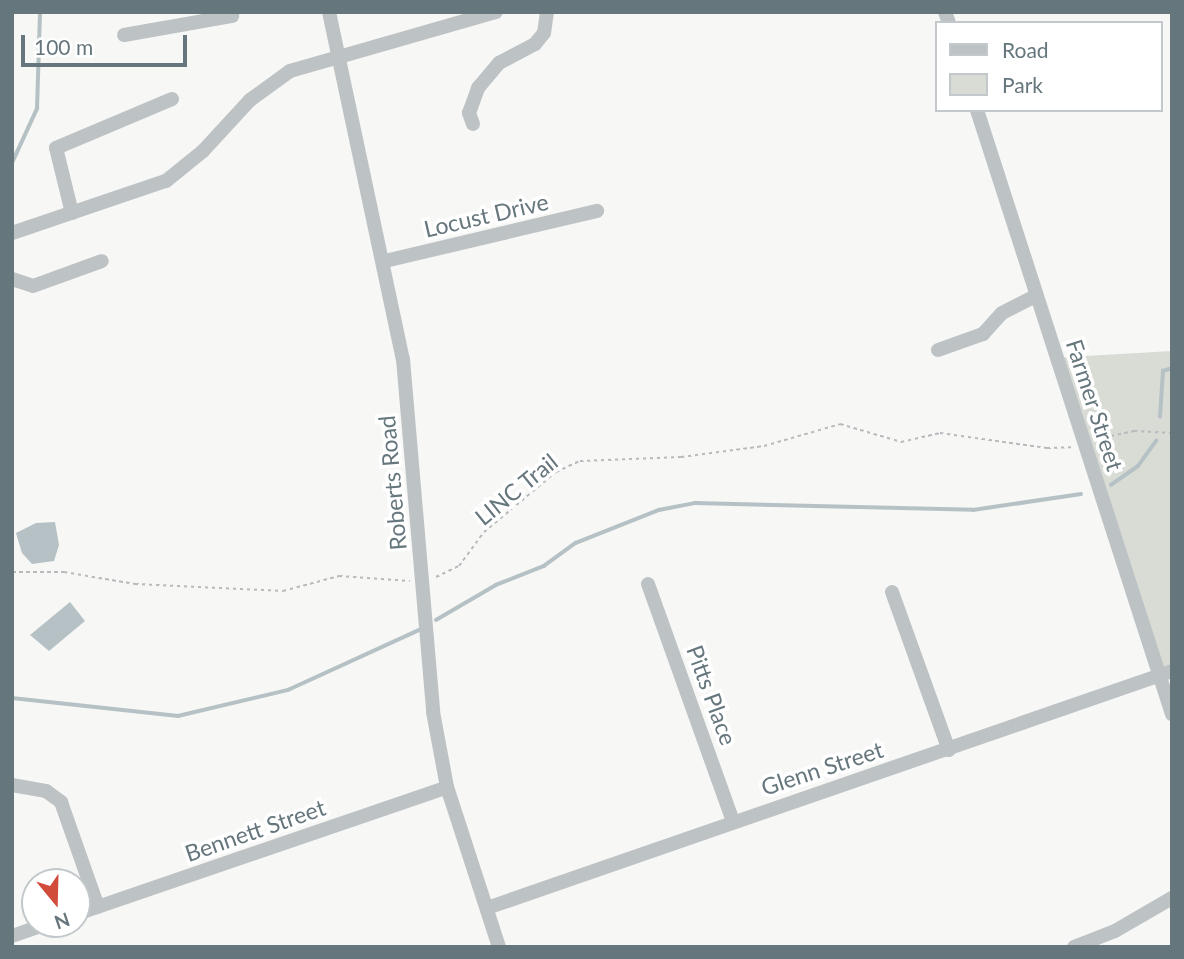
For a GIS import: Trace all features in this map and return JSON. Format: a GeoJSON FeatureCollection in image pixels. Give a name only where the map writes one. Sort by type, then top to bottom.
{"type":"FeatureCollection","features":[{"type":"Feature","properties":{"kind":"street","name":"Roberts Road"},"geometry":{"type":"LineString","coordinates":[[329,12],[336,55],[384,261],[403,359],[433,712],[447,787],[499,947]]}},
{"type":"Feature","properties":{"kind":"street"},"geometry":{"type":"LineString","coordinates":[[12,233],[166,181],[203,151],[274,80],[336,55],[496,12]]}},
{"type":"Feature","properties":{"kind":"street"},"geometry":{"type":"LineString","coordinates":[[473,124],[469,113],[478,88],[499,63],[535,44],[544,33],[547,12]]}},
{"type":"Feature","properties":{"kind":"street"},"geometry":{"type":"LineString","coordinates":[[124,35],[185,18],[232,16]]}},
{"type":"Feature","properties":{"kind":"street"},"geometry":{"type":"LineString","coordinates":[[72,213],[56,148],[172,99]]}},
{"type":"Feature","properties":{"kind":"street","name":"Farmer Street"},"geometry":{"type":"LineString","coordinates":[[978,112],[1084,444],[1165,673],[1172,714]]}},
{"type":"Feature","properties":{"kind":"street","name":"Locust Drive"},"geometry":{"type":"LineString","coordinates":[[384,261],[597,211]]}},
{"type":"Feature","properties":{"kind":"street"},"geometry":{"type":"LineString","coordinates":[[12,279],[33,286],[102,261]]}},
{"type":"Feature","properties":{"kind":"street"},"geometry":{"type":"LineString","coordinates":[[938,350],[983,334],[1002,313],[1036,296]]}},
{"type":"Feature","properties":{"kind":"street","name":"Pitts Place"},"geometry":{"type":"LineString","coordinates":[[648,584],[733,822]]}},
{"type":"Feature","properties":{"kind":"street"},"geometry":{"type":"LineString","coordinates":[[892,592],[949,750]]}},
{"type":"Feature","properties":{"kind":"street","name":"Glenn Street"},"geometry":{"type":"LineString","coordinates":[[486,908],[949,750],[1165,673]]}},
{"type":"Feature","properties":{"kind":"street"},"geometry":{"type":"LineString","coordinates":[[12,785],[46,791],[61,802],[98,906]]}},
{"type":"Feature","properties":{"kind":"street","name":"Bennett Street"},"geometry":{"type":"LineString","coordinates":[[91,909],[447,787]]}},
{"type":"Feature","properties":{"kind":"street"},"geometry":{"type":"LineString","coordinates":[[1074,947],[1115,930],[1172,898]]}},
{"type":"Feature","properties":{"kind":"path","name":"LINC Trail"},"geometry":{"type":"LineString","coordinates":[[12,572],[64,572],[135,584],[283,591],[339,576],[423,580],[452,572],[495,522],[556,472],[580,461],[644,460],[764,446],[841,424],[901,442],[940,433],[1047,448],[1084,444],[1134,432],[1172,433]]}},
{"type":"Feature","properties":{"kind":"green space"},"geometry":{"type":"Polygon","coordinates":[[[1172,351],[1172,675],[1160,679],[1051,358],[1172,351]]]}},
{"type":"Feature","properties":{"kind":"shaded area"},"geometry":{"type":"Polygon","coordinates":[[[55,522],[59,545],[54,561],[32,564],[22,553],[16,533],[36,523],[55,522]]]}},
{"type":"Feature","properties":{"kind":"shaded area"},"geometry":{"type":"Polygon","coordinates":[[[70,602],[85,621],[49,651],[30,635],[70,602]]]}},
{"type":"Feature","properties":{"kind":"waterway"},"geometry":{"type":"LineString","coordinates":[[12,163],[37,109],[40,12]]}},
{"type":"Feature","properties":{"kind":"waterway"},"geometry":{"type":"LineString","coordinates":[[1160,417],[1163,371],[1172,368]]}},
{"type":"Feature","properties":{"kind":"waterway"},"geometry":{"type":"LineString","coordinates":[[1111,485],[1138,466],[1156,441]]}},
{"type":"Feature","properties":{"kind":"waterway"},"geometry":{"type":"LineString","coordinates":[[436,620],[496,585],[544,566],[576,543],[659,510],[695,503],[973,510],[1081,494]]}},
{"type":"Feature","properties":{"kind":"waterway"},"geometry":{"type":"LineString","coordinates":[[12,698],[178,716],[288,690],[419,630]]}}]}
